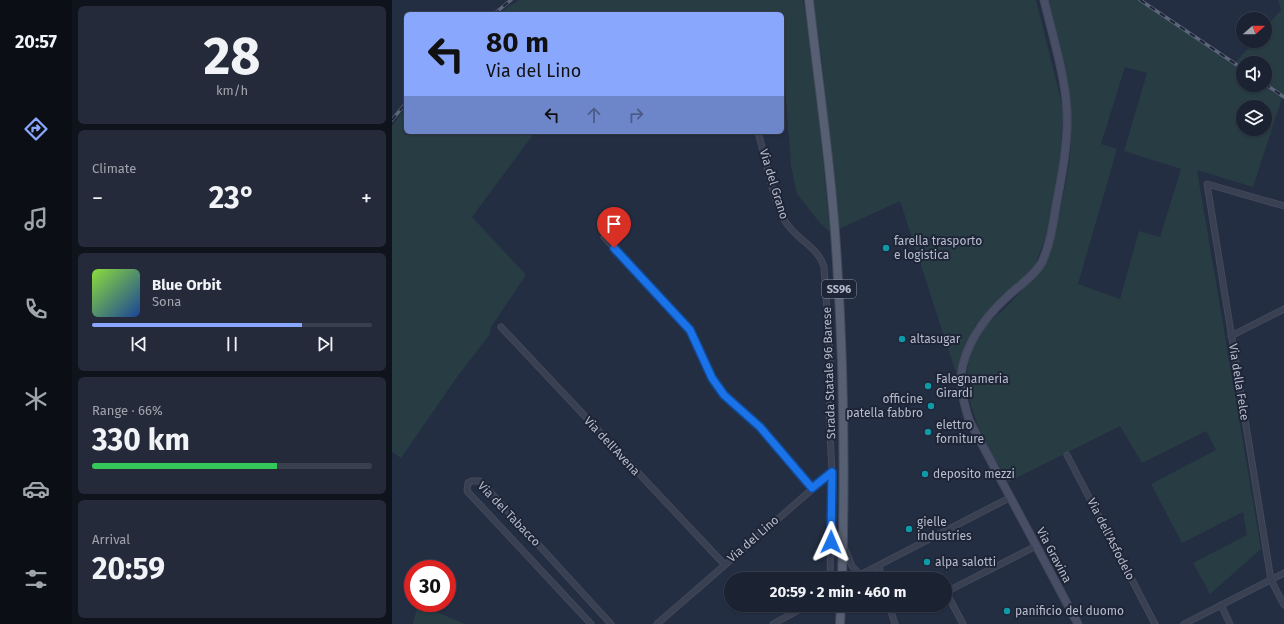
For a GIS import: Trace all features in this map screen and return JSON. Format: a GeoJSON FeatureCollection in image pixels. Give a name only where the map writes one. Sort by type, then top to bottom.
{"type":"FeatureCollection","features":[{"type":"Feature","properties":{"kind":"main road","name":"Strada Statale 96 Barese"},"geometry":{"type":"LineString","coordinates":[[809,0],[831,185],[837,261],[843,394],[842,572]]}},
{"type":"Feature","properties":{"kind":"main road","name":"Via Gravina"},"geometry":{"type":"LineString","coordinates":[[1044,0],[1066,99],[1067,114],[1065,161],[1049,242],[1041,263],[1028,278],[998,306],[979,328],[968,350],[961,376],[969,420],[1078,624]]}},
{"type":"Feature","properties":{"kind":"main road"},"geometry":{"type":"LineString","coordinates":[[840,624],[841,612]]}},
{"type":"Feature","properties":{"kind":"street","name":"Via del Grano"},"geometry":{"type":"LineString","coordinates":[[759,134],[784,219],[795,234],[818,254],[824,267],[832,382],[829,412],[832,472],[830,572]]}},
{"type":"Feature","properties":{"kind":"street","name":"Via della Felce"},"geometry":{"type":"LineString","coordinates":[[1284,206],[1207,184],[1272,580],[1284,605]]}},
{"type":"Feature","properties":{"kind":"street"},"geometry":{"type":"LineString","coordinates":[[604,237],[690,330],[712,378],[724,395],[760,427],[812,488]]}},
{"type":"Feature","properties":{"kind":"street"},"geometry":{"type":"LineString","coordinates":[[1231,336],[1284,309]]}},
{"type":"Feature","properties":{"kind":"street","name":"Via dell'Avena"},"geometry":{"type":"LineString","coordinates":[[501,327],[724,564]]}},
{"type":"Feature","properties":{"kind":"street","name":"Via dell'Asfodelo"},"geometry":{"type":"LineString","coordinates":[[1067,455],[1155,624]]}},
{"type":"Feature","properties":{"kind":"street","name":"Via del Lino"},"geometry":{"type":"LineString","coordinates":[[657,624],[724,564],[832,472]]}},
{"type":"Feature","properties":{"kind":"street","name":"Via del Tabacco"},"geometry":{"type":"LineString","coordinates":[[591,624],[467,491],[468,484],[472,481],[480,481],[611,624]]}},
{"type":"Feature","properties":{"kind":"street"},"geometry":{"type":"LineString","coordinates":[[866,572],[1011,497]]}},
{"type":"Feature","properties":{"kind":"street"},"geometry":{"type":"LineString","coordinates":[[843,543],[855,571],[852,572]]}},
{"type":"Feature","properties":{"kind":"street"},"geometry":{"type":"LineString","coordinates":[[963,624],[946,592],[1036,546]]}},
{"type":"Feature","properties":{"kind":"street"},"geometry":{"type":"LineString","coordinates":[[831,557],[842,559]]}},
{"type":"Feature","properties":{"kind":"street"},"geometry":{"type":"LineString","coordinates":[[879,566],[880,572]]}},
{"type":"Feature","properties":{"kind":"street"},"geometry":{"type":"LineString","coordinates":[[1184,624],[1284,573]]}},
{"type":"Feature","properties":{"kind":"street"},"geometry":{"type":"LineString","coordinates":[[1221,605],[1230,624]]}},
{"type":"Feature","properties":{"kind":"street"},"geometry":{"type":"LineString","coordinates":[[773,624],[795,612]]}},
{"type":"Feature","properties":{"kind":"street"},"geometry":{"type":"LineString","coordinates":[[891,612],[894,624]]}},
{"type":"Feature","properties":{"kind":"shaded area"},"geometry":{"type":"Polygon","coordinates":[[[519,0],[803,0],[813,62],[830,232],[820,223],[797,194],[791,166],[784,71],[784,12],[500,12],[519,0]]]}},
{"type":"Feature","properties":{"kind":"shaded area"},"geometry":{"type":"Polygon","coordinates":[[[813,0],[1036,0],[1063,108],[1060,167],[1046,236],[1035,265],[975,326],[956,373],[900,201],[839,229],[822,61],[813,0]]]}},
{"type":"Feature","properties":{"kind":"shaded area"},"geometry":{"type":"Polygon","coordinates":[[[1048,0],[1140,0],[1236,66],[1236,92],[1272,91],[1282,98],[1272,129],[1272,100],[1236,100],[1236,136],[1270,136],[1253,187],[1197,170],[1261,549],[1210,594],[1193,563],[1247,535],[1243,512],[1182,543],[1151,484],[1216,450],[1206,431],[1142,463],[1120,426],[1008,482],[989,448],[973,413],[967,376],[970,357],[977,338],[987,325],[1032,280],[1043,266],[1051,250],[1066,180],[1071,139],[1069,104],[1060,52],[1048,0]],[[1125,67],[1101,144],[1117,149],[1078,284],[1120,299],[1139,231],[1160,237],[1181,169],[1124,151],[1147,73],[1125,67]]]}},
{"type":"Feature","properties":{"kind":"shaded area"},"geometry":{"type":"Polygon","coordinates":[[[1278,0],[1284,0],[1284,96],[1272,88],[1272,56],[1241,56],[1248,48],[1272,48],[1272,20],[1281,10],[1278,0]]]}},
{"type":"Feature","properties":{"kind":"shaded area"},"geometry":{"type":"Polygon","coordinates":[[[404,110],[404,134],[534,134],[472,217],[526,275],[491,327],[490,334],[457,377],[401,458],[392,452],[392,126],[404,110]]]}},
{"type":"Feature","properties":{"kind":"shaded area"},"geometry":{"type":"Polygon","coordinates":[[[416,612],[437,612],[465,624],[413,624],[416,612]]]}},
{"type":"Feature","properties":{"kind":"railway"},"geometry":{"type":"LineString","coordinates":[[496,12],[511,0]]}},
{"type":"Feature","properties":{"kind":"railway"},"geometry":{"type":"LineString","coordinates":[[1140,0],[1236,64]]}},
{"type":"Feature","properties":{"kind":"railway"},"geometry":{"type":"LineString","coordinates":[[1272,89],[1284,97]]}},
{"type":"Feature","properties":{"kind":"railway"},"geometry":{"type":"LineString","coordinates":[[392,120],[404,105]]}},
{"type":"Feature","properties":{"kind":"place","name":"farella trasporto e logistica"},"geometry":{"type":"Point","coordinates":[886,248]}},
{"type":"Feature","properties":{"kind":"place","name":"altasugar"},"geometry":{"type":"Point","coordinates":[902,339]}},
{"type":"Feature","properties":{"kind":"place","name":"Falegnameria Girardi"},"geometry":{"type":"Point","coordinates":[928,386]}},
{"type":"Feature","properties":{"kind":"place","name":"officine patella fabbro"},"geometry":{"type":"Point","coordinates":[931,406]}},
{"type":"Feature","properties":{"kind":"place","name":"elettro forniture"},"geometry":{"type":"Point","coordinates":[928,432]}},
{"type":"Feature","properties":{"kind":"place","name":"deposito mezzi"},"geometry":{"type":"Point","coordinates":[925,474]}},
{"type":"Feature","properties":{"kind":"place","name":"gielle industries"},"geometry":{"type":"Point","coordinates":[909,529]}},
{"type":"Feature","properties":{"kind":"place","name":"alpa salotti"},"geometry":{"type":"Point","coordinates":[927,562]}},
{"type":"Feature","properties":{"kind":"place","name":"panificio del duomo"},"geometry":{"type":"Point","coordinates":[1007,611]}},
{"type":"Feature","properties":{"kind":"route"},"geometry":{"type":"LineString","coordinates":[[614,248],[690,330],[712,378],[724,395],[760,427],[812,488],[832,472],[831,542]]}}]}
